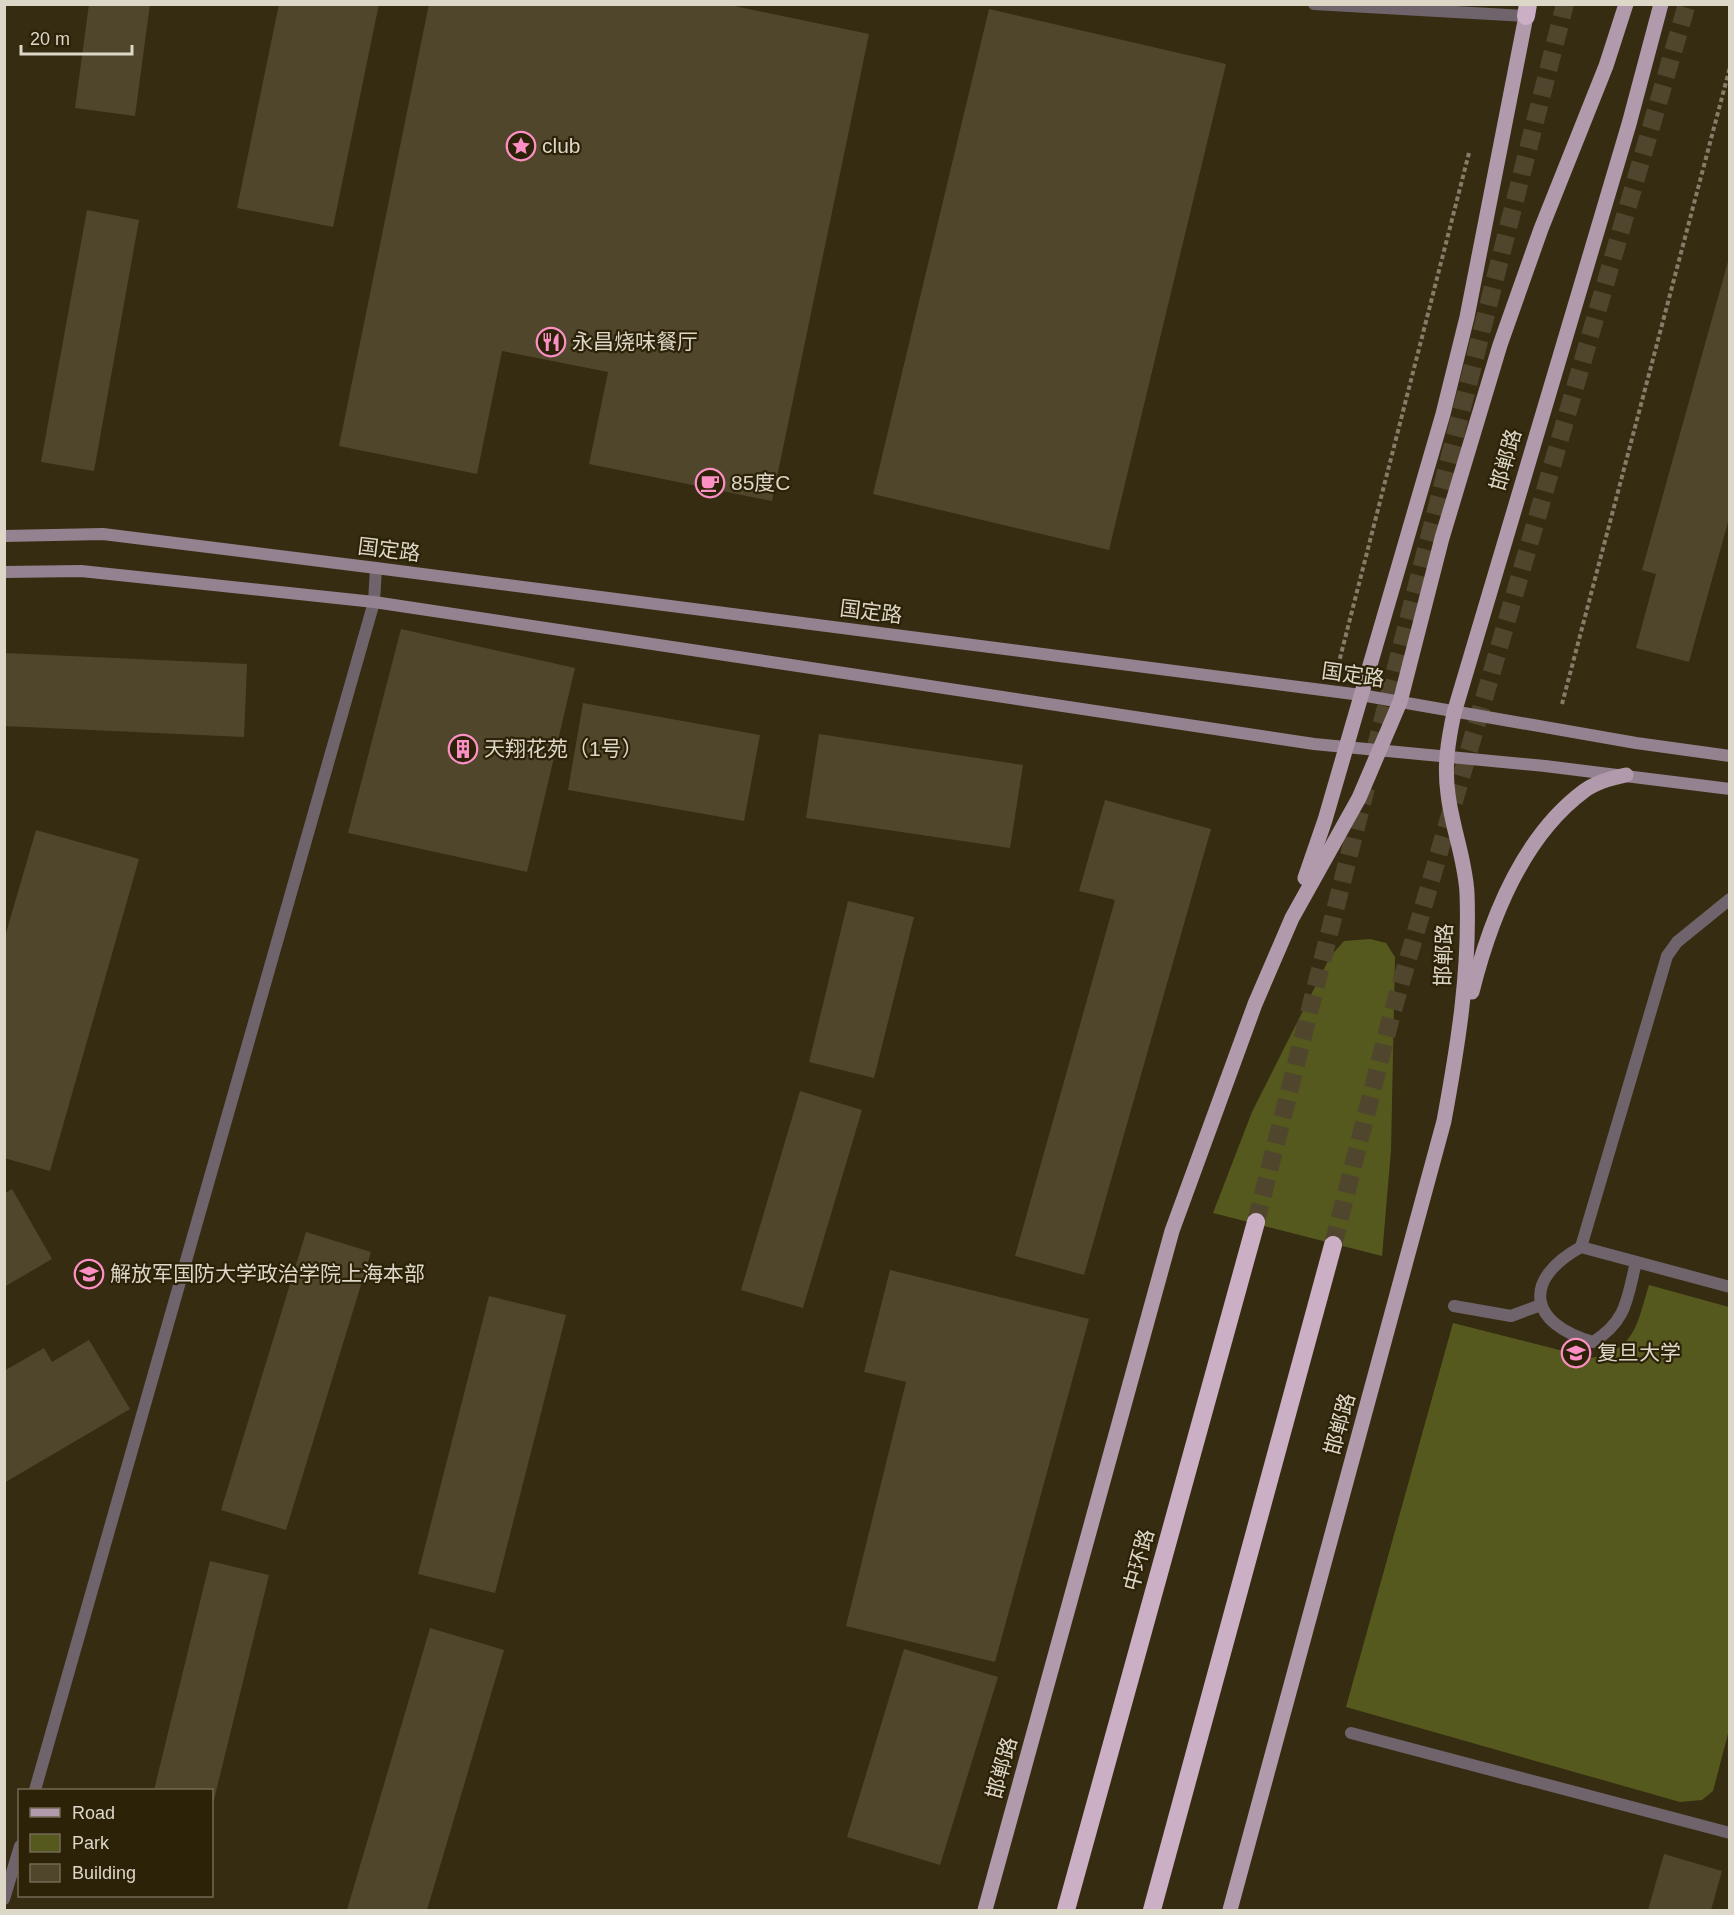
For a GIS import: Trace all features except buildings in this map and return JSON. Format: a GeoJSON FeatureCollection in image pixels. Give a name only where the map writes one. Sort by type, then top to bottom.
{"type":"FeatureCollection","features":[{"type":"Feature","properties":{"kind":"highway","name":"中环路"},"geometry":{"type":"LineString","coordinates":[[1066,1911],[1256,1222]]}},
{"type":"Feature","properties":{"kind":"highway"},"geometry":{"type":"LineString","coordinates":[[1152,1911],[1333,1245]]}},
{"type":"Feature","properties":{"kind":"main road","name":"邯郸路"},"geometry":{"type":"LineString","coordinates":[[1292,918],[1359,798],[1400,702],[1442,538],[1500,345],[1528,263],[1606,66],[1626,4]]}},
{"type":"Feature","properties":{"kind":"main road","name":"邯郸路"},"geometry":{"type":"LineString","coordinates":[[1230,1911],[1444,1121],[1459,1041],[1468,958],[1467,892],[1463,857],[1448,796],[1445,755],[1454,712],[1629,124],[1661,4]]}},
{"type":"Feature","properties":{"kind":"main road","name":"邯郸路"},"geometry":{"type":"LineString","coordinates":[[985,1911],[1172,1231],[1255,1004],[1292,918],[1346,748],[1443,414],[1467,317],[1527,10]]}},
{"type":"Feature","properties":{"kind":"main road"},"geometry":{"type":"LineString","coordinates":[[1459,1041],[1480,958],[1494,921],[1526,859],[1544,830],[1585,790],[1604,780],[1626,775]]}},
{"type":"Feature","properties":{"kind":"street"},"geometry":{"type":"LineString","coordinates":[[1314,4],[1527,10]]}},
{"type":"Feature","properties":{"kind":"street","name":"国定路"},"geometry":{"type":"LineString","coordinates":[[4,536],[104,534],[376,568],[1361,695],[1555,729],[1730,756]]}},
{"type":"Feature","properties":{"kind":"street"},"geometry":{"type":"LineString","coordinates":[[36,1789],[374,602],[376,568]]}},
{"type":"Feature","properties":{"kind":"street"},"geometry":{"type":"LineString","coordinates":[[4,572],[81,572],[374,602],[1346,748],[1381,748],[1730,789]]}},
{"type":"Feature","properties":{"kind":"street"},"geometry":{"type":"LineString","coordinates":[[1636,1262],[1624,1313],[1611,1331],[1593,1342],[1572,1336],[1552,1322],[1540,1305],[1540,1286],[1548,1272],[1562,1258],[1581,1247],[1667,956],[1677,942],[1730,899]]}},
{"type":"Feature","properties":{"kind":"street"},"geometry":{"type":"LineString","coordinates":[[1581,1247],[1730,1287]]}},
{"type":"Feature","properties":{"kind":"street"},"geometry":{"type":"LineString","coordinates":[[1454,1306],[1511,1316],[1540,1305]]}},
{"type":"Feature","properties":{"kind":"street"},"geometry":{"type":"LineString","coordinates":[[1351,1733],[1730,1833]]}},
{"type":"Feature","properties":{"kind":"street"},"geometry":{"type":"LineString","coordinates":[[4,1899],[18,1853]]}},
{"type":"Feature","properties":{"kind":"path"},"geometry":{"type":"LineString","coordinates":[[1555,729],[1730,67]]}},
{"type":"Feature","properties":{"kind":"path"},"geometry":{"type":"LineString","coordinates":[[1331,692],[1469,152]]}},
{"type":"Feature","properties":{"kind":"green space"},"geometry":{"type":"Polygon","coordinates":[[[1370,939],[1386,943],[1395,957],[1391,1150],[1382,1256],[1213,1213],[1252,1112],[1330,957],[1344,941],[1370,939]]]}},
{"type":"Feature","properties":{"kind":"green space"},"geometry":{"type":"Polygon","coordinates":[[[1649,1285],[1729,1307],[1730,1726],[1713,1791],[1702,1800],[1680,1802],[1346,1707],[1453,1323],[1591,1358],[1617,1349],[1626,1341],[1637,1323],[1649,1285]]]}},
{"type":"Feature","properties":{"kind":"tunnel"},"geometry":{"type":"LineString","coordinates":[[1375,750],[1565,4]]}},
{"type":"Feature","properties":{"kind":"tunnel"},"geometry":{"type":"LineString","coordinates":[[1333,1245],[1391,1017],[1687,4]]}},
{"type":"Feature","properties":{"kind":"tunnel"},"geometry":{"type":"LineString","coordinates":[[1256,1222],[1366,788]]}},
{"type":"Feature","properties":{"kind":"place","name":"club"},"geometry":{"type":"Point","coordinates":[521,146]}},
{"type":"Feature","properties":{"kind":"place","name":"永昌烧味餐厅"},"geometry":{"type":"Point","coordinates":[551,342]}},
{"type":"Feature","properties":{"kind":"place","name":"85度C"},"geometry":{"type":"Point","coordinates":[710,483]}},
{"type":"Feature","properties":{"kind":"place","name":"天翔花苑（1号）"},"geometry":{"type":"Point","coordinates":[463,749]}},
{"type":"Feature","properties":{"kind":"place","name":"解放军国防大学政治学院上海本部"},"geometry":{"type":"Point","coordinates":[89,1274]}},
{"type":"Feature","properties":{"kind":"place","name":"复旦大学"},"geometry":{"type":"Point","coordinates":[1576,1353]}}]}
